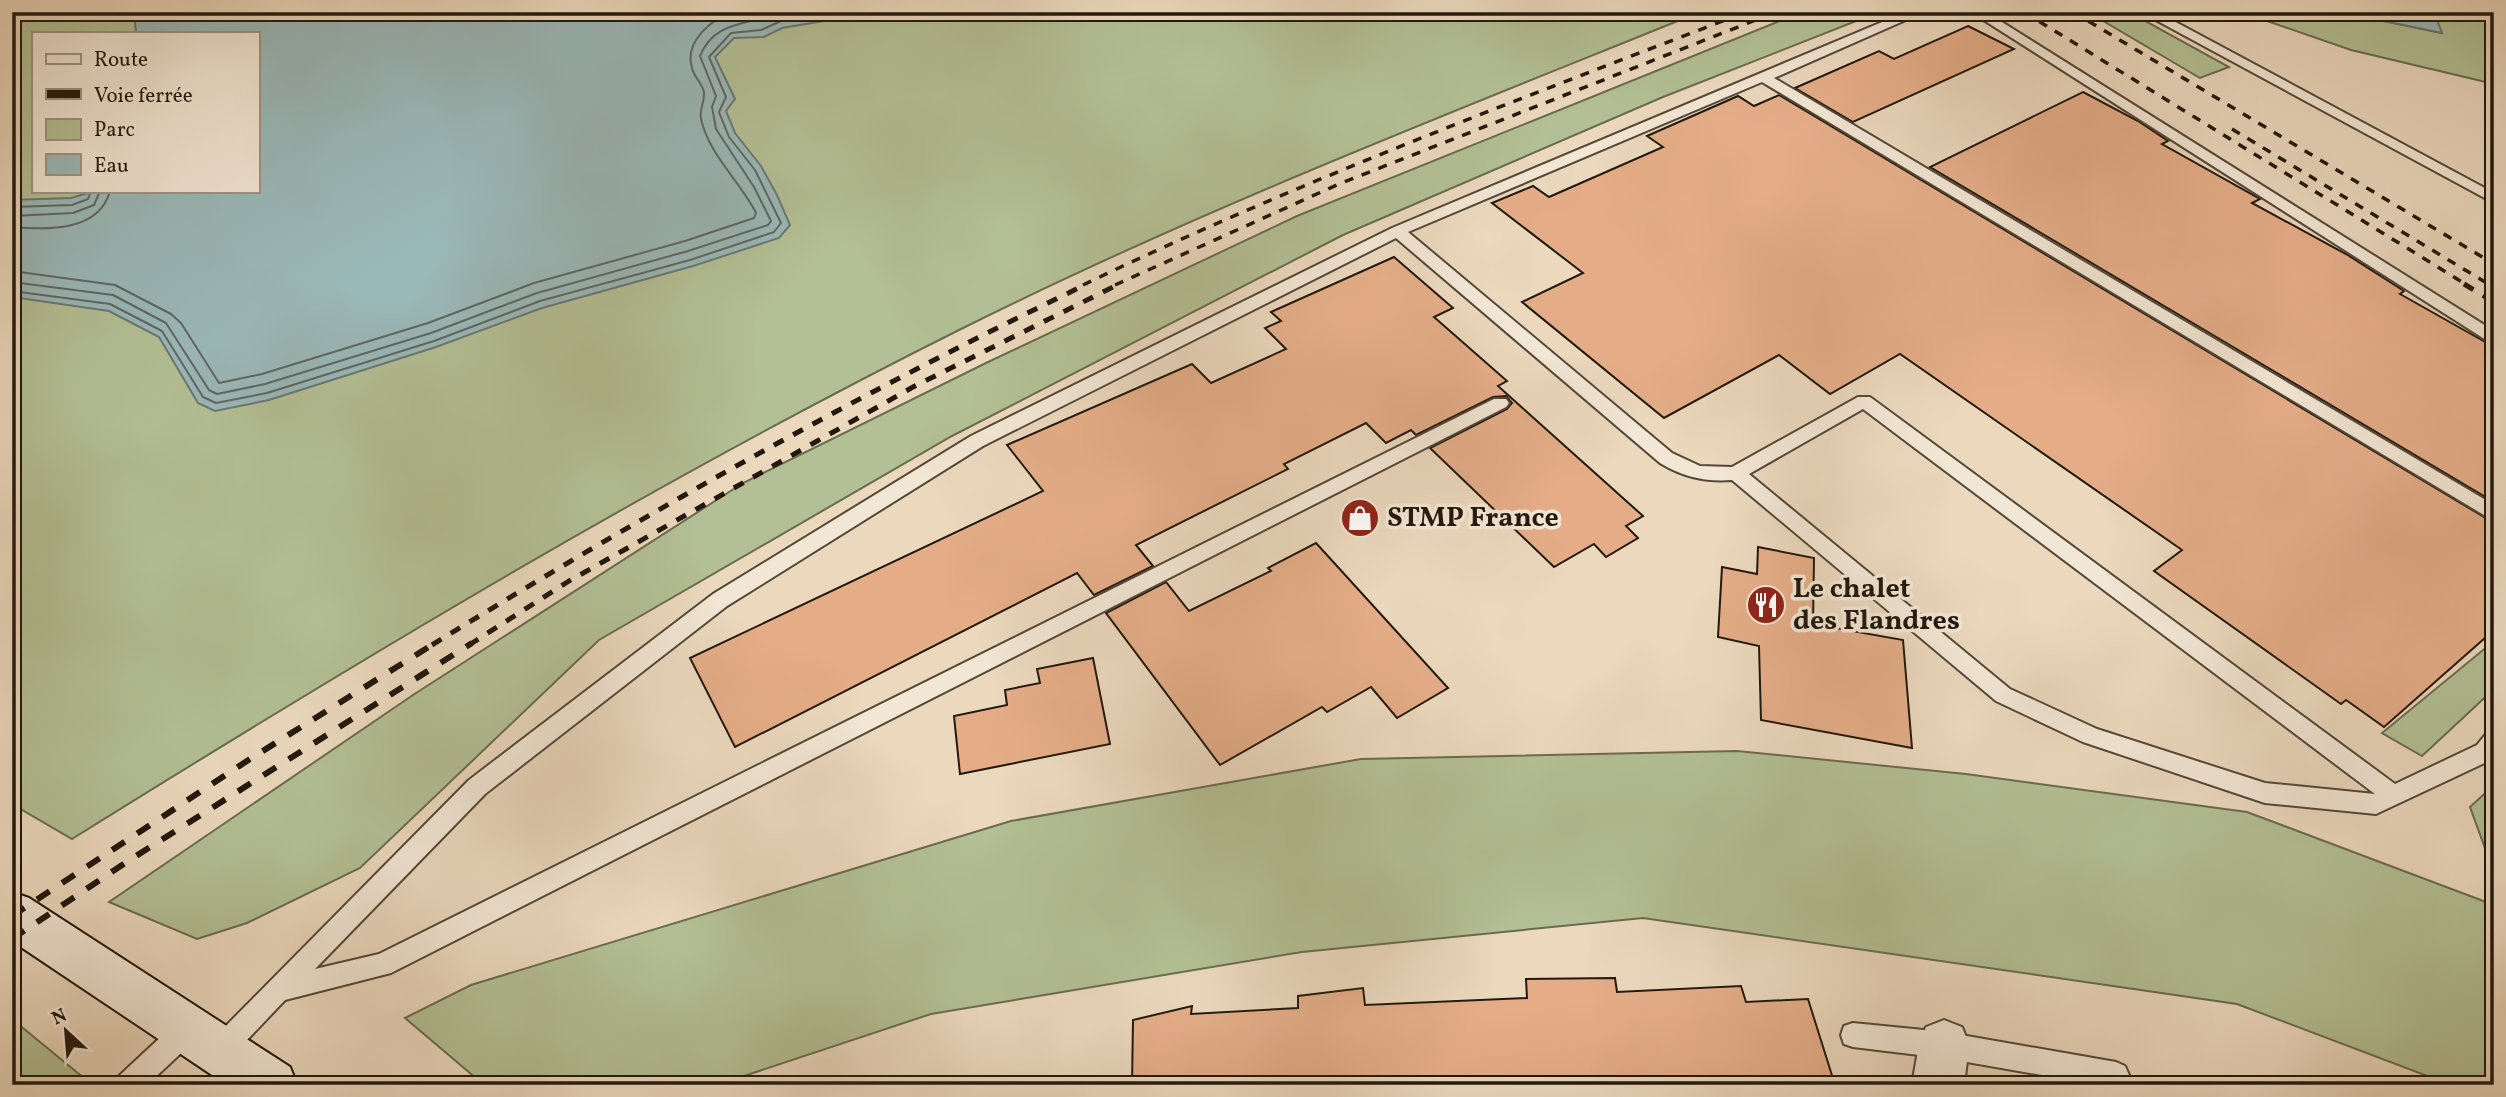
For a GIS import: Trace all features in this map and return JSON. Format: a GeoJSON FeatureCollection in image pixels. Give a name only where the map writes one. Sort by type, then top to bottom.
{"type":"FeatureCollection","features":[{"type":"Feature","properties":{"kind":"main road"},"geometry":{"type":"LineString","coordinates":[[12,914],[272,1085]]}},
{"type":"Feature","properties":{"kind":"lane"},"geometry":{"type":"LineString","coordinates":[[128,1085],[204,1040],[279,990],[477,787],[720,600],[977,442],[1397,231],[1919,12]]}},
{"type":"Feature","properties":{"kind":"lane"},"geometry":{"type":"LineString","coordinates":[[1977,12],[2494,339]]}},
{"type":"Feature","properties":{"kind":"lane"},"geometry":{"type":"LineString","coordinates":[[2147,12],[2494,199]]}},
{"type":"Feature","properties":{"kind":"lane"},"geometry":{"type":"LineString","coordinates":[[1763,77],[2494,514]]}},
{"type":"Feature","properties":{"kind":"lane"},"geometry":{"type":"LineString","coordinates":[[1397,231],[1666,458],[1685,471],[1710,475],[1737,473],[1864,401],[2393,795]]}},
{"type":"Feature","properties":{"kind":"lane"},"geometry":{"type":"LineString","coordinates":[[279,990],[382,965],[1500,403]]}},
{"type":"Feature","properties":{"kind":"lane"},"geometry":{"type":"LineString","coordinates":[[1737,473],[2003,695],[2091,736],[2264,793],[2376,804],[2485,752],[2494,741]]}},
{"type":"Feature","properties":{"kind":"lane"},"geometry":{"type":"LineString","coordinates":[[1853,1035],[1941,1065],[2116,1075],[2115,1085]]}},
{"type":"Feature","properties":{"kind":"green space"},"geometry":{"type":"Polygon","coordinates":[[[12,12],[1700,12],[1237,201],[1055,283],[850,385],[513,572],[72,839],[12,804],[12,12]]]}},
{"type":"Feature","properties":{"kind":"green space"},"geometry":{"type":"Polygon","coordinates":[[[1802,12],[1879,12],[1663,97],[1343,235],[952,436],[599,640],[360,868],[247,923],[197,939],[109,902],[413,695],[743,483],[986,363],[1297,216],[1802,12]]]}},
{"type":"Feature","properties":{"kind":"green space"},"geometry":{"type":"Polygon","coordinates":[[[2088,12],[2129,12],[2229,67],[2200,78],[2088,12]]]}},
{"type":"Feature","properties":{"kind":"green space"},"geometry":{"type":"Polygon","coordinates":[[[2241,12],[2340,12],[2441,33],[2434,12],[2494,12],[2494,84],[2351,50],[2241,12]]]}},
{"type":"Feature","properties":{"kind":"green space"},"geometry":{"type":"Polygon","coordinates":[[[2494,641],[2494,689],[2422,756],[2382,733],[2494,641]]]}},
{"type":"Feature","properties":{"kind":"green space"},"geometry":{"type":"Polygon","coordinates":[[[1737,751],[1966,774],[2247,812],[2494,905],[2494,1085],[2451,1085],[2237,1004],[1643,918],[1302,952],[931,1014],[717,1085],[484,1085],[405,1018],[471,985],[1011,821],[1361,759],[1737,751]]]}},
{"type":"Feature","properties":{"kind":"green space"},"geometry":{"type":"Polygon","coordinates":[[[2494,785],[2494,873],[2470,807],[2494,785]]]}},
{"type":"Feature","properties":{"kind":"green space"},"geometry":{"type":"Polygon","coordinates":[[[12,1019],[90,1083],[12,1085],[12,1019]]]}},
{"type":"Feature","properties":{"kind":"water"},"geometry":{"type":"Polygon","coordinates":[[[134,12],[905,12],[856,21],[830,20],[782,28],[764,37],[734,38],[715,57],[735,99],[726,111],[735,133],[761,166],[790,225],[779,238],[693,266],[542,308],[436,347],[269,400],[215,411],[198,403],[159,337],[109,311],[12,297],[12,200],[71,198],[91,192],[259,192],[259,32],[136,32],[134,12]]]}},
{"type":"Feature","properties":{"kind":"water"},"geometry":{"type":"Polygon","coordinates":[[[2340,12],[2434,12],[2442,33],[2340,12]]]}},
{"type":"Feature","properties":{"kind":"building"},"geometry":{"type":"Polygon","coordinates":[[[1968,26],[2014,49],[1853,122],[1795,88],[1879,51],[1894,59],[1968,26]]]}},
{"type":"Feature","properties":{"kind":"building"},"geometry":{"type":"Polygon","coordinates":[[[2083,92],[2138,121],[2168,141],[2162,144],[2260,199],[2252,203],[2346,254],[2404,291],[2400,294],[2494,347],[2494,502],[1930,167],[2083,92]]]}},
{"type":"Feature","properties":{"kind":"building"},"geometry":{"type":"Polygon","coordinates":[[[1779,95],[2494,523],[2494,630],[2384,727],[2346,700],[2341,704],[2154,571],[2182,550],[1900,354],[1830,394],[1779,355],[1664,418],[1522,302],[1583,273],[1492,203],[1533,186],[1549,197],[1663,147],[1647,136],[1738,96],[1754,106],[1779,95]]]}},
{"type":"Feature","properties":{"kind":"building"},"geometry":{"type":"Polygon","coordinates":[[[1394,257],[1453,308],[1434,317],[1507,381],[1498,386],[1643,516],[1626,526],[1638,538],[1606,557],[1594,544],[1554,567],[1430,448],[1507,409],[1512,403],[1506,396],[1493,397],[1416,435],[1411,430],[1386,443],[1366,423],[1284,464],[1288,469],[1136,545],[1153,566],[1094,595],[1077,573],[735,747],[690,658],[1043,491],[1007,445],[1192,364],[1211,383],[1286,349],[1265,328],[1281,321],[1271,312],[1394,257]]]}},
{"type":"Feature","properties":{"kind":"building"},"geometry":{"type":"Polygon","coordinates":[[[1316,543],[1448,688],[1397,718],[1371,687],[1327,712],[1322,707],[1220,765],[1106,613],[1166,582],[1189,611],[1271,571],[1268,568],[1316,543]]]}},
{"type":"Feature","properties":{"kind":"building"},"geometry":{"type":"Polygon","coordinates":[[[1758,547],[1814,558],[1813,624],[1903,640],[1912,748],[1761,720],[1759,646],[1718,637],[1722,567],[1757,574],[1758,547]]]}},
{"type":"Feature","properties":{"kind":"building"},"geometry":{"type":"Polygon","coordinates":[[[1093,658],[1110,744],[960,774],[954,716],[1007,705],[1005,690],[1040,683],[1037,669],[1093,658]]]}},
{"type":"Feature","properties":{"kind":"building"},"geometry":{"type":"Polygon","coordinates":[[[1615,978],[1617,992],[1741,986],[1746,1002],[1808,999],[1835,1085],[1132,1085],[1133,1020],[1192,1006],[1191,1014],[1298,1008],[1298,996],[1363,988],[1365,1005],[1527,998],[1526,979],[1615,978]]]}},
{"type":"Feature","properties":{"kind":"railway"},"geometry":{"type":"LineString","coordinates":[[1083,285],[1329,176],[1746,12]]}},
{"type":"Feature","properties":{"kind":"railway"},"geometry":{"type":"LineString","coordinates":[[1115,285],[1339,184],[1776,12]]}},
{"type":"Feature","properties":{"kind":"railway"},"geometry":{"type":"LineString","coordinates":[[2024,12],[2467,285]]}},
{"type":"Feature","properties":{"kind":"railway"},"geometry":{"type":"LineString","coordinates":[[2073,12],[2494,264]]}},
{"type":"Feature","properties":{"kind":"railway"},"geometry":{"type":"LineString","coordinates":[[2232,129],[2490,285]]}},
{"type":"Feature","properties":{"kind":"railway"},"geometry":{"type":"LineString","coordinates":[[432,645],[755,456],[837,411],[1087,284]]}},
{"type":"Feature","properties":{"kind":"railway"},"geometry":{"type":"LineString","coordinates":[[469,645],[569,581],[913,387],[1119,284]]}},
{"type":"Feature","properties":{"kind":"railway"},"geometry":{"type":"LineString","coordinates":[[2464,284],[2494,302]]}},
{"type":"Feature","properties":{"kind":"railway"},"geometry":{"type":"LineString","coordinates":[[2487,284],[2494,288]]}},
{"type":"Feature","properties":{"kind":"railway"},"geometry":{"type":"LineString","coordinates":[[12,916],[250,759],[435,643]]}},
{"type":"Feature","properties":{"kind":"railway"},"geometry":{"type":"LineString","coordinates":[[12,939],[125,863],[472,643]]}},
{"type":"Feature","properties":{"kind":"place","name":"STMP France"},"geometry":{"type":"Point","coordinates":[1360,518]}},
{"type":"Feature","properties":{"kind":"place","name":"Le chalet des Flandres"},"geometry":{"type":"Point","coordinates":[1766,605]}}]}
